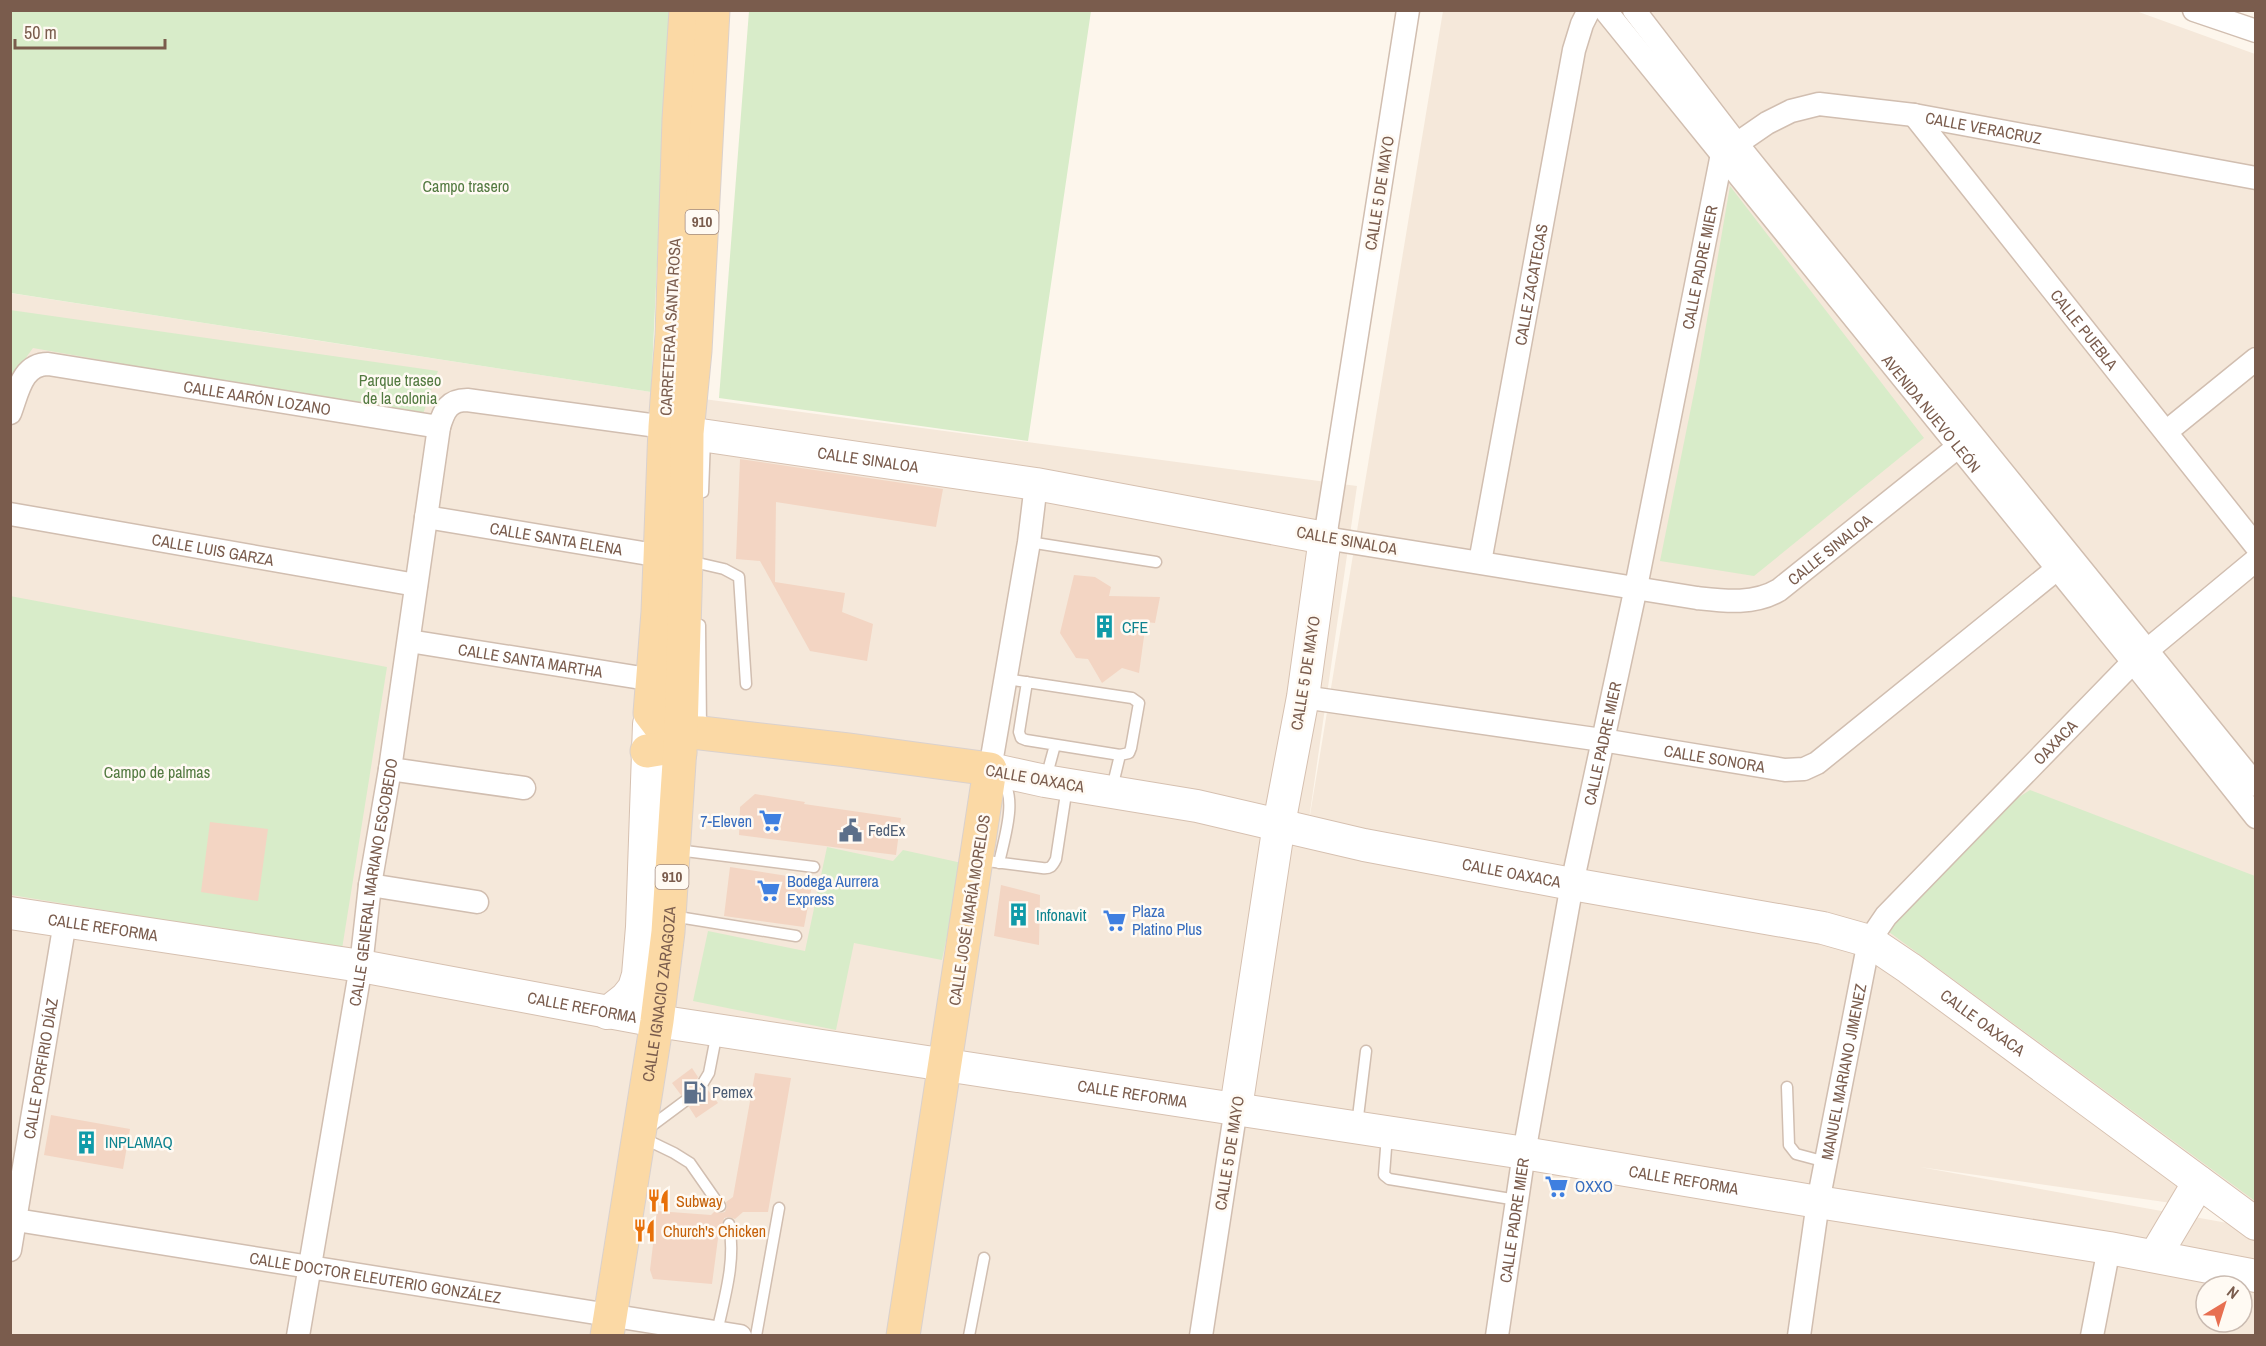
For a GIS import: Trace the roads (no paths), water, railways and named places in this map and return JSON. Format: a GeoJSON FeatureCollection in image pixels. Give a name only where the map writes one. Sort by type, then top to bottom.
{"type":"FeatureCollection","features":[{"type":"Feature","properties":{"kind":"main road","name":"CARRETERA A SANTA ROSA"},"geometry":{"type":"LineString","coordinates":[[686,10],[679,119],[672,335],[686,432]]}},
{"type":"Feature","properties":{"kind":"main road","name":"CARRETERA A SANTA ROSA"},"geometry":{"type":"LineString","coordinates":[[686,432],[695,351],[713,10]]}},
{"type":"Feature","properties":{"kind":"main road","name":"910"},"geometry":{"type":"LineString","coordinates":[[686,432],[689,561]]}},
{"type":"Feature","properties":{"kind":"main road","name":"CALLE IGNACIO ZARAGOZA"},"geometry":{"type":"LineString","coordinates":[[650,713],[654,680],[689,561]]}},
{"type":"Feature","properties":{"kind":"main road","name":"CALLE IGNACIO ZARAGOZA"},"geometry":{"type":"LineString","coordinates":[[609,1325],[657,1022],[669,915],[687,739],[689,561]]}},
{"type":"Feature","properties":{"kind":"main road"},"geometry":{"type":"LineString","coordinates":[[650,713],[663,730],[687,739]]}},
{"type":"Feature","properties":{"kind":"main road","name":"CALLE OAXACA"},"geometry":{"type":"LineString","coordinates":[[647,751],[664,748],[687,739],[848,750],[990,770]]}},
{"type":"Feature","properties":{"kind":"main road","name":"CALLE JOSÉ MARÍA MORELOS"},"geometry":{"type":"LineString","coordinates":[[903,1335],[944,1064],[988,861],[990,770]]}},
{"type":"Feature","properties":{"kind":"street","name":"CALLE 5 DE MAYO"},"geometry":{"type":"LineString","coordinates":[[1201,1335],[1279,825],[1303,696],[1320,570],[1408,10]]}},
{"type":"Feature","properties":{"kind":"street","name":"CALLE ZACATECAS"},"geometry":{"type":"LineString","coordinates":[[1480,562],[1574,50],[1589,10]]}},
{"type":"Feature","properties":{"kind":"street","name":"AVENIDA NUEVO LEÓN"},"geometry":{"type":"LineString","coordinates":[[1605,10],[1729,149],[1924,389],[1962,440],[2140,656],[2217,754],[2256,818]]}},
{"type":"Feature","properties":{"kind":"street"},"geometry":{"type":"LineString","coordinates":[[1634,10],[1729,149]]}},
{"type":"Feature","properties":{"kind":"street"},"geometry":{"type":"LineString","coordinates":[[2194,10],[2256,31]]}},
{"type":"Feature","properties":{"kind":"street","name":"CALLE VERACRUZ"},"geometry":{"type":"LineString","coordinates":[[1729,149],[1767,123],[1791,111],[1819,104],[1914,115],[2256,178]]}},
{"type":"Feature","properties":{"kind":"street","name":"CALLE PUEBLA"},"geometry":{"type":"LineString","coordinates":[[1914,115],[2256,546]]}},
{"type":"Feature","properties":{"kind":"street","name":"CALLE PADRE MIER"},"geometry":{"type":"LineString","coordinates":[[1497,1335],[1524,1152],[1572,884],[1729,149]]}},
{"type":"Feature","properties":{"kind":"street"},"geometry":{"type":"LineString","coordinates":[[2166,432],[2256,359]]}},
{"type":"Feature","properties":{"kind":"street","name":"CALLE AARÓN LOZANO"},"geometry":{"type":"LineString","coordinates":[[13,400],[32,366],[48,364],[439,427]]}},
{"type":"Feature","properties":{"kind":"street"},"geometry":{"type":"LineString","coordinates":[[439,427],[449,404],[457,400],[467,400],[686,432]]}},
{"type":"Feature","properties":{"kind":"street","name":"CALLE GENERAL MARIANO ESCOBEDO"},"geometry":{"type":"LineString","coordinates":[[298,1335],[361,966],[370,885],[390,769],[439,427]]}},
{"type":"Feature","properties":{"kind":"street","name":"CALLE SINALOA"},"geometry":{"type":"LineString","coordinates":[[686,432],[1036,484],[1325,538],[1724,601],[1758,599],[1771,595],[1962,440]]}},
{"type":"Feature","properties":{"kind":"street","name":"CALLE JOSÉ MARÍA MORELOS"},"geometry":{"type":"LineString","coordinates":[[990,770],[1016,681],[1036,484]]}},
{"type":"Feature","properties":{"kind":"street","name":"CALLE LUIS GARZA"},"geometry":{"type":"LineString","coordinates":[[10,514],[416,585]]}},
{"type":"Feature","properties":{"kind":"street","name":"CALLE SANTA ELENA"},"geometry":{"type":"LineString","coordinates":[[426,517],[689,561]]}},
{"type":"Feature","properties":{"kind":"street"},"geometry":{"type":"LineString","coordinates":[[1287,530],[1311,546],[1320,570]]}},
{"type":"Feature","properties":{"kind":"street","name":"OAXACA"},"geometry":{"type":"LineString","coordinates":[[1869,941],[1886,916],[2140,656],[2256,560]]}},
{"type":"Feature","properties":{"kind":"street","name":"CALLE SONORA"},"geometry":{"type":"LineString","coordinates":[[1303,696],[1602,740],[1785,770],[1804,769],[1817,763],[2064,563]]}},
{"type":"Feature","properties":{"kind":"street","name":"CALLE SANTA MARTHA"},"geometry":{"type":"LineString","coordinates":[[409,641],[654,680]]}},
{"type":"Feature","properties":{"kind":"street","name":"CALLE IGNACIO ZARAGOZA"},"geometry":{"type":"LineString","coordinates":[[607,1013],[626,998],[634,988],[638,975],[650,713]]}},
{"type":"Feature","properties":{"kind":"street"},"geometry":{"type":"LineString","coordinates":[[2217,754],[2256,784]]}},
{"type":"Feature","properties":{"kind":"street"},"geometry":{"type":"LineString","coordinates":[[390,769],[524,788]]}},
{"type":"Feature","properties":{"kind":"street","name":"CALLE OAXACA"},"geometry":{"type":"LineString","coordinates":[[990,770],[1197,806],[1364,845],[1823,928],[1869,941],[1919,975],[2256,1224]]}},
{"type":"Feature","properties":{"kind":"street"},"geometry":{"type":"LineString","coordinates":[[370,885],[477,902]]}},
{"type":"Feature","properties":{"kind":"street","name":"CALLE REFORMA"},"geometry":{"type":"LineString","coordinates":[[10,913],[361,966],[657,1022],[1524,1152],[2109,1248],[2256,1276]]}},
{"type":"Feature","properties":{"kind":"street","name":"CALLE PORFIRIO DÍAZ"},"geometry":{"type":"LineString","coordinates":[[10,1250],[13,1219],[64,922]]}},
{"type":"Feature","properties":{"kind":"street","name":"MANUEL MARIANO JIMENEZ"},"geometry":{"type":"LineString","coordinates":[[1799,1335],[1818,1202],[1869,941]]}},
{"type":"Feature","properties":{"kind":"street"},"geometry":{"type":"LineString","coordinates":[[2155,1256],[2199,1182]]}},
{"type":"Feature","properties":{"kind":"street","name":"CALLE DOCTOR ELEUTERIO GONZÁLEZ"},"geometry":{"type":"LineString","coordinates":[[13,1219],[309,1266],[609,1325],[740,1335]]}},
{"type":"Feature","properties":{"kind":"street"},"geometry":{"type":"LineString","coordinates":[[2092,1335],[2109,1248]]}},
{"type":"Feature","properties":{"kind":"lane"},"geometry":{"type":"LineString","coordinates":[[686,432],[702,505]]}},
{"type":"Feature","properties":{"kind":"lane"},"geometry":{"type":"LineString","coordinates":[[1029,542],[1156,562]]}},
{"type":"Feature","properties":{"kind":"lane"},"geometry":{"type":"LineString","coordinates":[[689,561],[724,569],[739,577],[746,684]]}},
{"type":"Feature","properties":{"kind":"lane"},"geometry":{"type":"LineString","coordinates":[[687,739],[700,609]]}},
{"type":"Feature","properties":{"kind":"lane"},"geometry":{"type":"LineString","coordinates":[[1016,681],[1136,700],[1139,704],[1131,748],[1125,755],[1055,745],[1022,738],[1019,732],[1016,681]]}},
{"type":"Feature","properties":{"kind":"lane"},"geometry":{"type":"LineString","coordinates":[[988,861],[1041,868],[1053,866],[1056,859],[1055,745]]}},
{"type":"Feature","properties":{"kind":"lane"},"geometry":{"type":"LineString","coordinates":[[1112,791],[1120,755]]}},
{"type":"Feature","properties":{"kind":"lane"},"geometry":{"type":"LineString","coordinates":[[674,850],[814,867]]}},
{"type":"Feature","properties":{"kind":"lane"},"geometry":{"type":"LineString","coordinates":[[669,915],[796,936]]}},
{"type":"Feature","properties":{"kind":"lane"},"geometry":{"type":"LineString","coordinates":[[703,1083],[709,1073],[717,1031]]}},
{"type":"Feature","properties":{"kind":"lane"},"geometry":{"type":"LineString","coordinates":[[1357,1127],[1366,1051]]}},
{"type":"Feature","properties":{"kind":"lane"},"geometry":{"type":"LineString","coordinates":[[1787,1087],[1789,1145],[1796,1154],[1826,1162]]}},
{"type":"Feature","properties":{"kind":"lane"},"geometry":{"type":"LineString","coordinates":[[685,1101],[638,1135],[690,1163],[720,1206]]}},
{"type":"Feature","properties":{"kind":"lane"},"geometry":{"type":"LineString","coordinates":[[1388,1131],[1384,1175],[1389,1179],[1517,1200]]}},
{"type":"Feature","properties":{"kind":"lane"},"geometry":{"type":"LineString","coordinates":[[756,1335],[779,1208]]}},
{"type":"Feature","properties":{"kind":"lane"},"geometry":{"type":"LineString","coordinates":[[717,1332],[728,1282],[733,1244],[729,1224]]}},
{"type":"Feature","properties":{"kind":"lane"},"geometry":{"type":"LineString","coordinates":[[969,1335],[984,1258]]}},
{"type":"Feature","properties":{"kind":"place","name":"CFE"},"geometry":{"type":"Point","coordinates":[1104,627]}},
{"type":"Feature","properties":{"kind":"place","name":"7-Eleven"},"geometry":{"type":"Point","coordinates":[770,821]}},
{"type":"Feature","properties":{"kind":"place","name":"FedEx"},"geometry":{"type":"Point","coordinates":[850,830]}},
{"type":"Feature","properties":{"kind":"place","name":"Bodega Aurrera Express"},"geometry":{"type":"Point","coordinates":[769,890]}},
{"type":"Feature","properties":{"kind":"place","name":"Infonavit"},"geometry":{"type":"Point","coordinates":[1018,915]}},
{"type":"Feature","properties":{"kind":"place","name":"Plaza Platino Plus"},"geometry":{"type":"Point","coordinates":[1114,920]}},
{"type":"Feature","properties":{"kind":"place","name":"Pemex"},"geometry":{"type":"Point","coordinates":[694,1092]}},
{"type":"Feature","properties":{"kind":"place","name":"INPLAMAQ"},"geometry":{"type":"Point","coordinates":[87,1142]}},
{"type":"Feature","properties":{"kind":"place","name":"OXXO"},"geometry":{"type":"Point","coordinates":[1557,1186]}},
{"type":"Feature","properties":{"kind":"place","name":"Subway"},"geometry":{"type":"Point","coordinates":[658,1201]}},
{"type":"Feature","properties":{"kind":"place","name":"Church's Chicken"},"geometry":{"type":"Point","coordinates":[645,1231]}},
{"type":"Feature","properties":{"kind":"park label","name":"Campo trasero"},"geometry":{"type":"Point","coordinates":[466,186]}},
{"type":"Feature","properties":{"kind":"park label","name":"Parque traseo de la colonia"},"geometry":{"type":"Point","coordinates":[400,389]}},
{"type":"Feature","properties":{"kind":"park label","name":"Campo de palmas"},"geometry":{"type":"Point","coordinates":[157,772]}}]}
